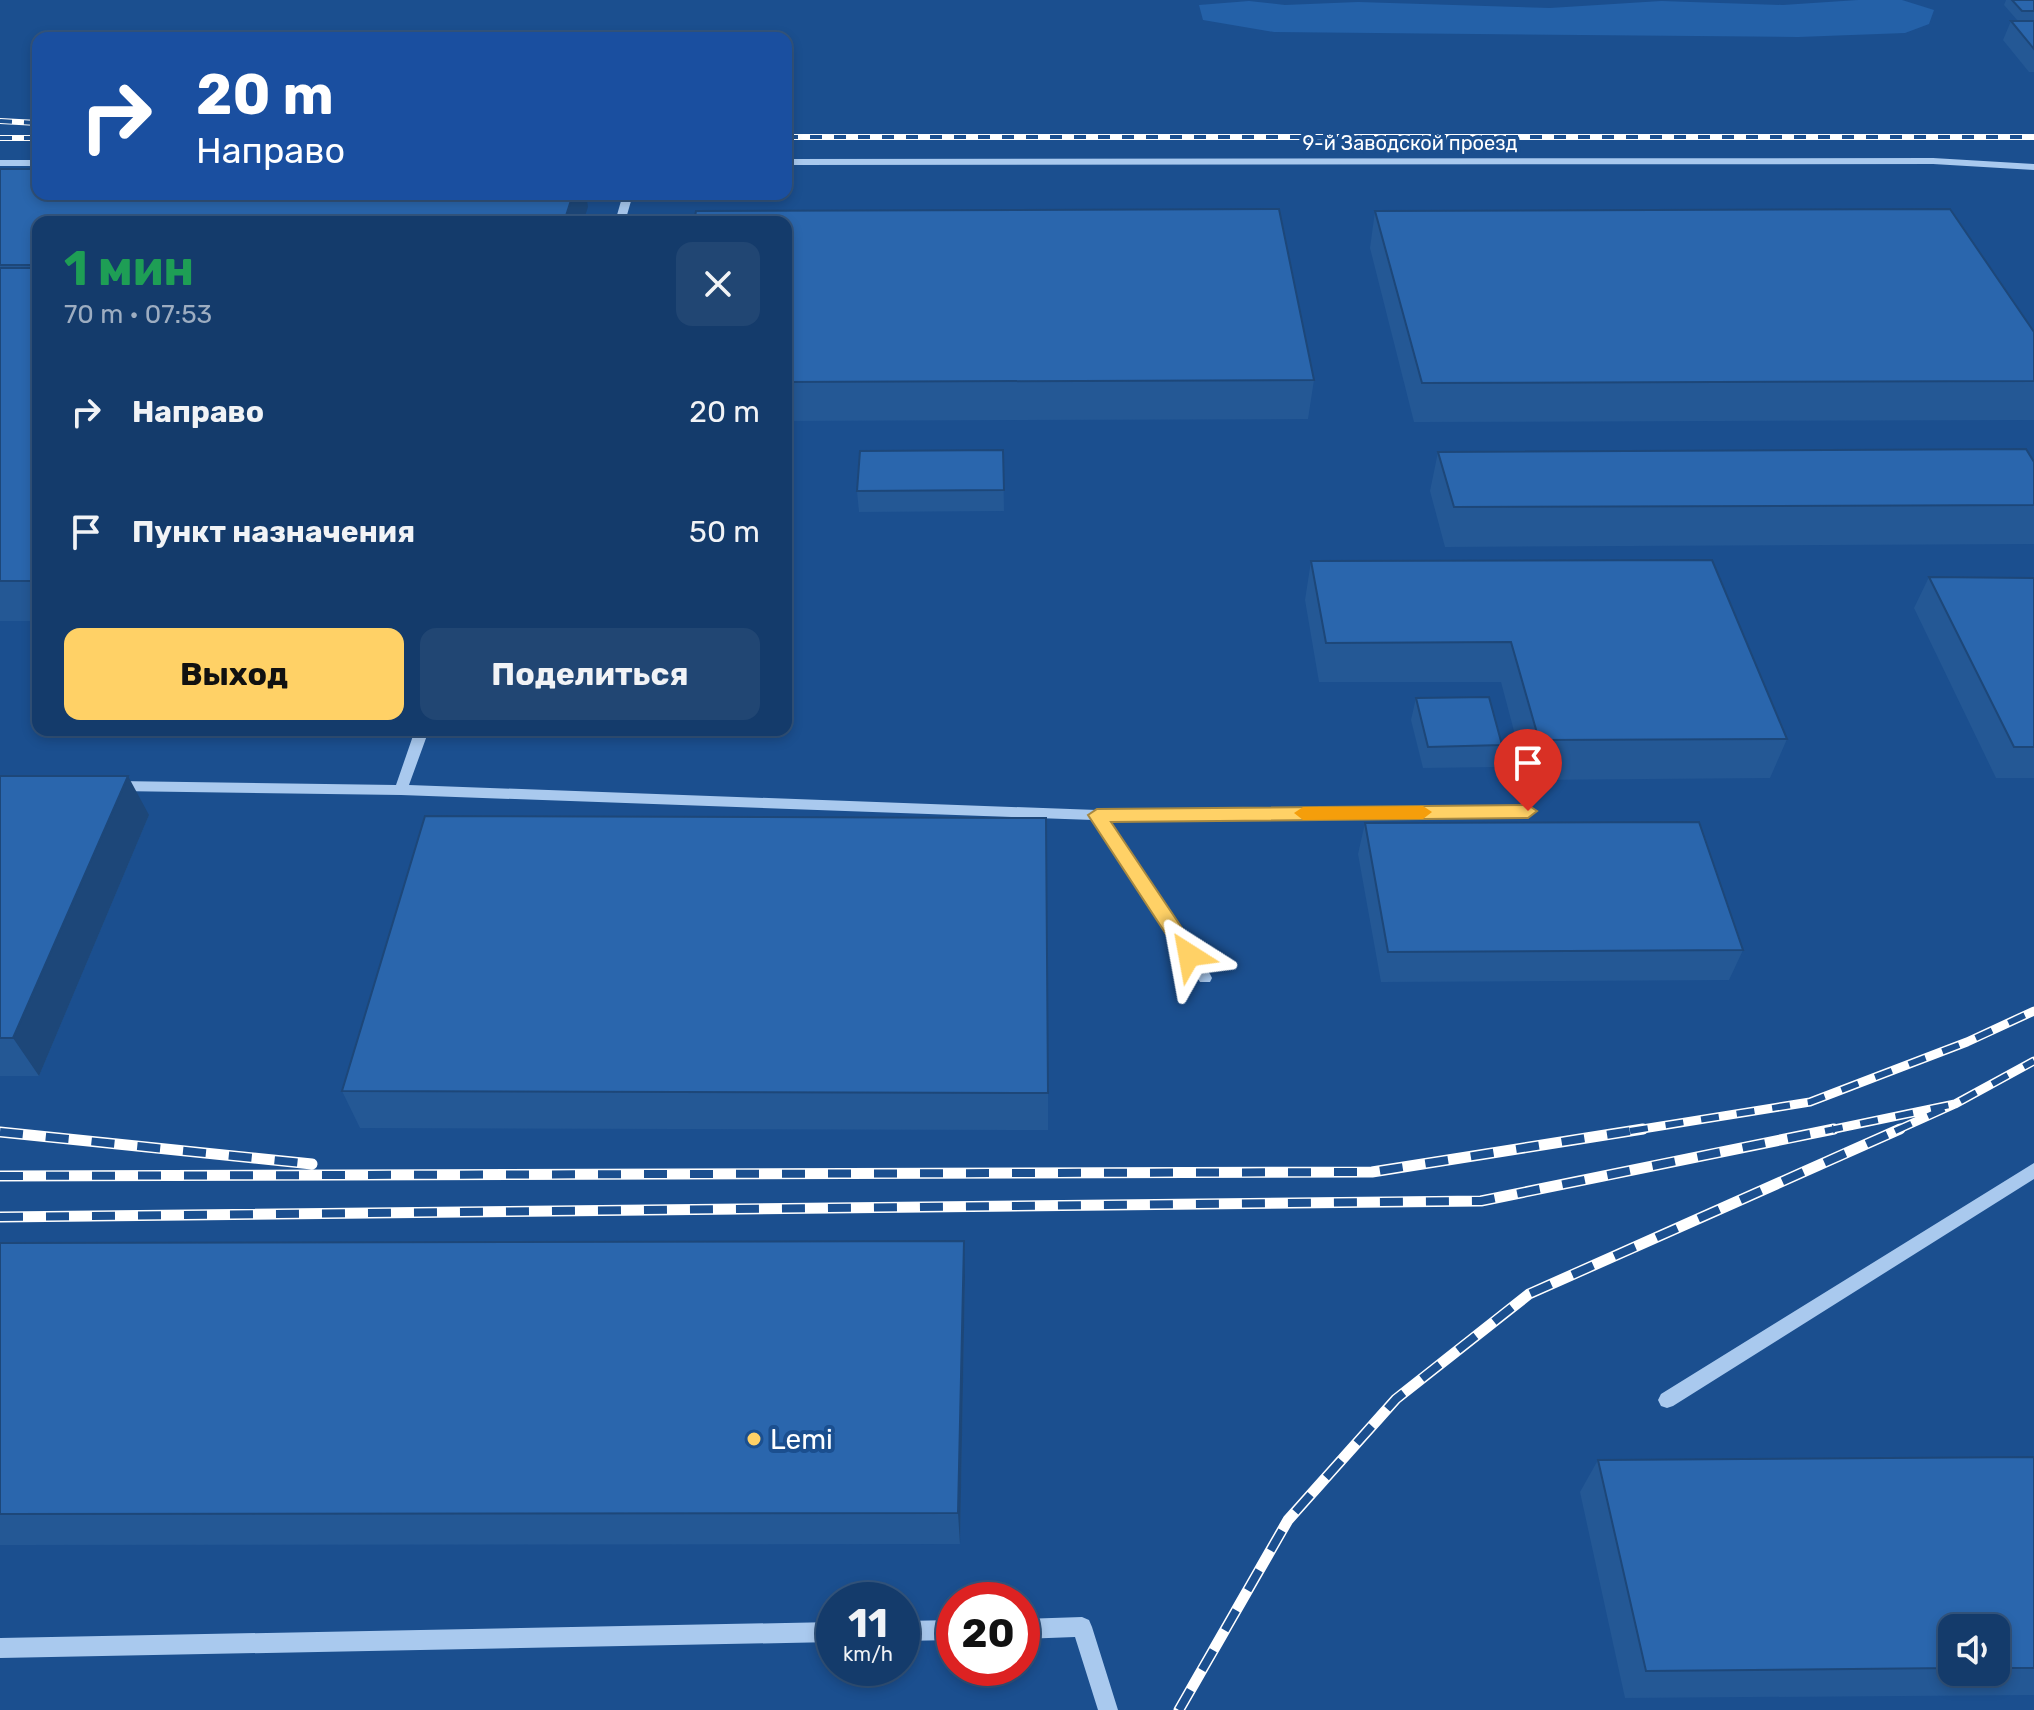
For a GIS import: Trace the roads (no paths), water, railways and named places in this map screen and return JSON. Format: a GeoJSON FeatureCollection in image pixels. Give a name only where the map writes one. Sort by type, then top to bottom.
{"type":"FeatureCollection","features":[{"type":"Feature","properties":{"kind":"lane","name":"9-й Заводской проезд"},"geometry":{"type":"LineString","coordinates":[[792,162],[1933,161],[2034,167]]}},
{"type":"Feature","properties":{"kind":"lane"},"geometry":{"type":"LineString","coordinates":[[0,163],[32,163]]}},
{"type":"Feature","properties":{"kind":"lane"},"geometry":{"type":"LineString","coordinates":[[401,790],[420,736]]}},
{"type":"Feature","properties":{"kind":"lane"},"geometry":{"type":"LineString","coordinates":[[108,786],[401,790],[1097,815],[1528,811]]}},
{"type":"Feature","properties":{"kind":"lane"},"geometry":{"type":"LineString","coordinates":[[1097,815],[1205,978]]}},
{"type":"Feature","properties":{"kind":"lane"},"geometry":{"type":"LineString","coordinates":[[1667,1400],[2034,1170]]}},
{"type":"Feature","properties":{"kind":"lane"},"geometry":{"type":"LineString","coordinates":[[1040,1628],[1082,1627],[1108,1710]]}},
{"type":"Feature","properties":{"kind":"lane"},"geometry":{"type":"LineString","coordinates":[[0,1648],[816,1632]]}},
{"type":"Feature","properties":{"kind":"railway"},"geometry":{"type":"LineString","coordinates":[[0,121],[32,123]]}},
{"type":"Feature","properties":{"kind":"railway"},"geometry":{"type":"LineString","coordinates":[[792,137],[2034,137]]}},
{"type":"Feature","properties":{"kind":"railway"},"geometry":{"type":"LineString","coordinates":[[0,138],[32,138]]}},
{"type":"Feature","properties":{"kind":"railway"},"geometry":{"type":"LineString","coordinates":[[1630,1131],[1810,1102],[1967,1042],[2034,1011]]}},
{"type":"Feature","properties":{"kind":"railway"},"geometry":{"type":"LineString","coordinates":[[1955,1104],[2034,1061]]}},
{"type":"Feature","properties":{"kind":"railway"},"geometry":{"type":"LineString","coordinates":[[1825,1131],[1955,1104]]}},
{"type":"Feature","properties":{"kind":"railway"},"geometry":{"type":"LineString","coordinates":[[1895,1131],[1955,1104]]}},
{"type":"Feature","properties":{"kind":"railway"},"geometry":{"type":"LineString","coordinates":[[0,1176],[1372,1172],[1643,1129]]}},
{"type":"Feature","properties":{"kind":"railway"},"geometry":{"type":"LineString","coordinates":[[0,1217],[1481,1201],[1834,1129]]}},
{"type":"Feature","properties":{"kind":"railway"},"geometry":{"type":"LineString","coordinates":[[1179,1710],[1288,1520],[1396,1399],[1529,1294],[1900,1129]]}},
{"type":"Feature","properties":{"kind":"railway"},"geometry":{"type":"LineString","coordinates":[[0,1132],[312,1164]]}},
{"type":"Feature","properties":{"kind":"place","name":"Lemi"},"geometry":{"type":"Point","coordinates":[754,1439]}}]}
